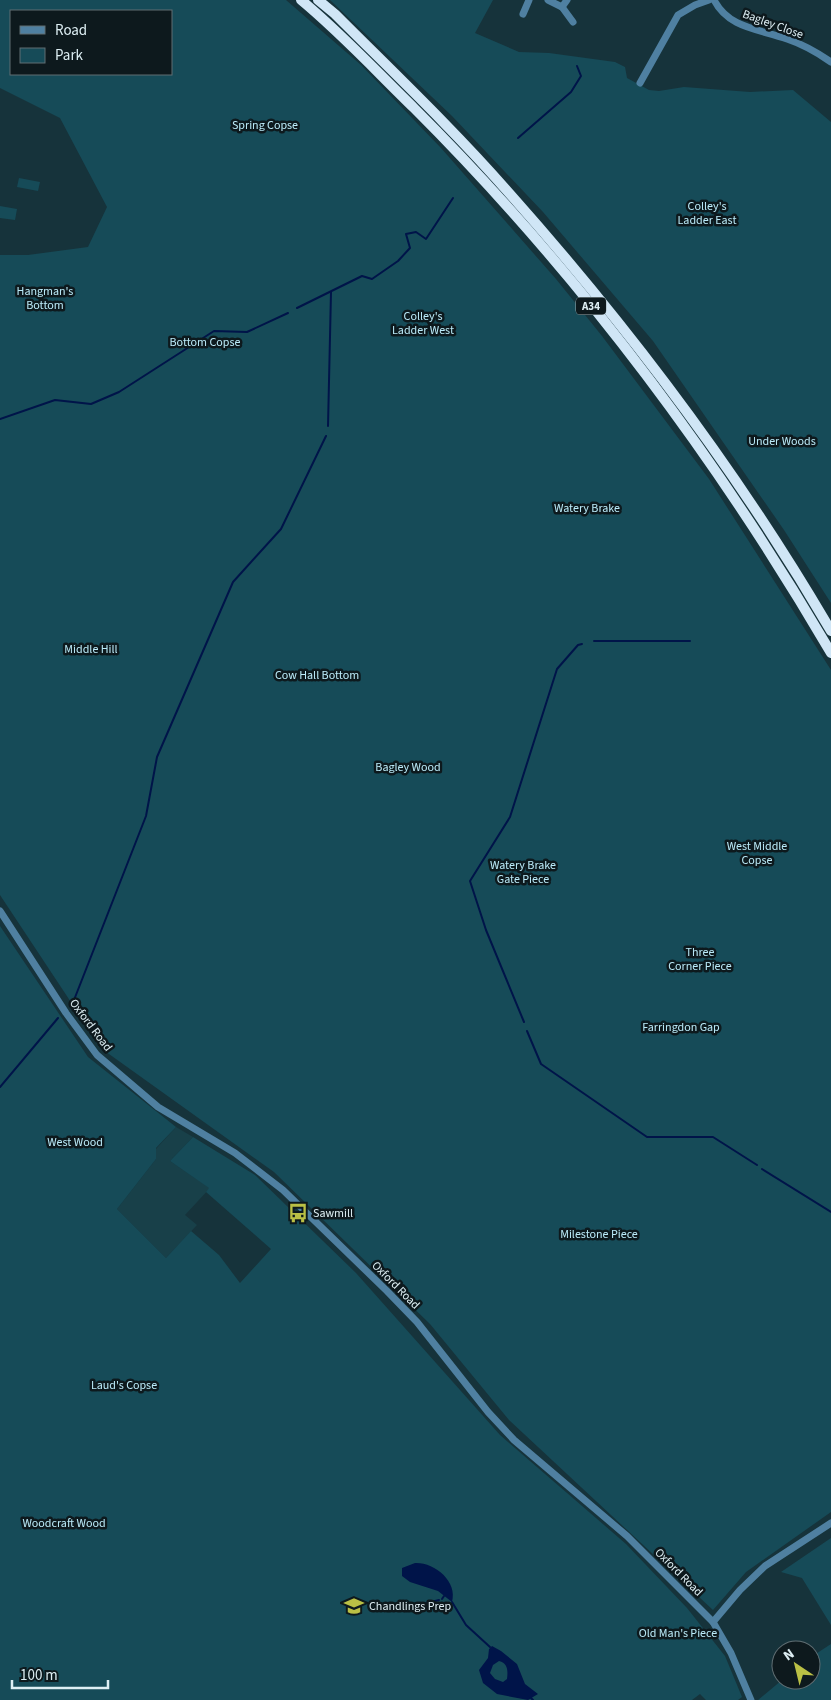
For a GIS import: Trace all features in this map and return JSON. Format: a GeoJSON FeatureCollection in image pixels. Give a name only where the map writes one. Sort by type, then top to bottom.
{"type":"FeatureCollection","features":[{"type":"Feature","properties":{"kind":"highway","name":"A34"},"geometry":{"type":"LineString","coordinates":[[301,0],[327,22],[452,147],[548,253],[612,333],[700,451],[771,556],[831,653]]}},
{"type":"Feature","properties":{"kind":"highway","name":"A34"},"geometry":{"type":"LineString","coordinates":[[318,0],[341,20],[509,192],[598,298],[742,490],[831,631]]}},
{"type":"Feature","properties":{"kind":"street"},"geometry":{"type":"LineString","coordinates":[[523,14],[529,0]]}},
{"type":"Feature","properties":{"kind":"street"},"geometry":{"type":"LineString","coordinates":[[548,0],[562,6],[573,22]]}},
{"type":"Feature","properties":{"kind":"street"},"geometry":{"type":"LineString","coordinates":[[562,6],[567,0]]}},
{"type":"Feature","properties":{"kind":"street"},"geometry":{"type":"LineString","coordinates":[[640,83],[678,15],[695,5],[709,0]]}},
{"type":"Feature","properties":{"kind":"street","name":"Bagley Close"},"geometry":{"type":"LineString","coordinates":[[714,0],[725,15],[736,23],[786,39],[831,62]]}},
{"type":"Feature","properties":{"kind":"street","name":"Oxford Road"},"geometry":{"type":"LineString","coordinates":[[0,911],[66,1013],[97,1055],[158,1107],[235,1153],[283,1190],[417,1322],[488,1412],[514,1440],[627,1536],[713,1622],[731,1653],[751,1700]]}},
{"type":"Feature","properties":{"kind":"street"},"geometry":{"type":"LineString","coordinates":[[713,1622],[740,1590],[765,1566],[831,1523]]}},
{"type":"Feature","properties":{"kind":"shaded area"},"geometry":{"type":"Polygon","coordinates":[[[176,1127],[193,1137],[170,1161],[210,1188],[185,1215],[197,1225],[166,1258],[117,1209],[156,1159],[156,1149],[176,1127]]]}},
{"type":"Feature","properties":{"kind":"shaded area"},"geometry":{"type":"Polygon","coordinates":[[[415,1563],[430,1566],[443,1574],[451,1587],[453,1594],[452,1602],[438,1591],[410,1582],[402,1576],[402,1568],[415,1563]]]}},
{"type":"Feature","properties":{"kind":"shaded area"},"geometry":{"type":"Polygon","coordinates":[[[492,1646],[517,1664],[525,1684],[538,1694],[528,1700],[497,1694],[483,1683],[479,1670],[488,1658],[489,1649],[492,1646]],[[499,1661],[493,1665],[490,1673],[495,1679],[503,1682],[507,1679],[507,1668],[499,1661]]]}},
{"type":"Feature","properties":{"kind":"green space","name":"Bagley Wood"},"geometry":{"type":"Polygon","coordinates":[[[0,0],[286,0],[361,65],[441,148],[556,279],[602,336],[709,479],[831,670],[831,1512],[746,1572],[713,1610],[509,1420],[430,1324],[274,1172],[102,1049],[0,895],[0,255],[28,255],[88,247],[107,207],[60,118],[0,88],[0,0]]]}},
{"type":"Feature","properties":{"kind":"green space","name":"Colley's Ladder East"},"geometry":{"type":"Polygon","coordinates":[[[330,0],[493,0],[475,33],[519,52],[549,53],[615,62],[625,67],[627,78],[649,90],[659,91],[684,87],[750,92],[793,90],[831,122],[831,603],[784,530],[653,341],[543,212],[452,116],[330,0]]]}},
{"type":"Feature","properties":{"kind":"green space"},"geometry":{"type":"Polygon","coordinates":[[[19,178],[40,182],[38,191],[17,187],[19,178]]]}},
{"type":"Feature","properties":{"kind":"green space"},"geometry":{"type":"Polygon","coordinates":[[[0,206],[17,209],[15,220],[0,218],[0,206]]]}},
{"type":"Feature","properties":{"kind":"green space"},"geometry":{"type":"Polygon","coordinates":[[[0,926],[88,1057],[176,1127],[156,1148],[156,1159],[117,1209],[166,1258],[191,1231],[219,1255],[240,1283],[271,1249],[206,1192],[209,1188],[170,1161],[193,1137],[255,1175],[356,1273],[500,1435],[626,1544],[687,1608],[725,1656],[742,1697],[738,1700],[706,1700],[700,1694],[692,1700],[0,1700],[0,926]]]}},
{"type":"Feature","properties":{"kind":"green space"},"geometry":{"type":"Polygon","coordinates":[[[831,1538],[831,1625],[802,1578],[781,1572],[831,1538]]]}},
{"type":"Feature","properties":{"kind":"green space"},"geometry":{"type":"Polygon","coordinates":[[[831,1644],[831,1700],[758,1700],[771,1689],[821,1690],[821,1650],[831,1644]]]}},
{"type":"Feature","properties":{"kind":"waterway"},"geometry":{"type":"LineString","coordinates":[[518,138],[571,92],[581,76],[577,66]]}},
{"type":"Feature","properties":{"kind":"waterway"},"geometry":{"type":"LineString","coordinates":[[297,308],[362,276],[372,279],[398,261],[410,248],[406,234],[416,232],[426,239],[453,198]]}},
{"type":"Feature","properties":{"kind":"waterway"},"geometry":{"type":"LineString","coordinates":[[328,426],[331,292]]}},
{"type":"Feature","properties":{"kind":"waterway"},"geometry":{"type":"LineString","coordinates":[[0,419],[55,400],[91,404],[119,392],[214,331],[247,332],[288,313]]}},
{"type":"Feature","properties":{"kind":"waterway"},"geometry":{"type":"LineString","coordinates":[[74,1000],[146,816],[157,757],[233,582],[281,529],[326,436]]}},
{"type":"Feature","properties":{"kind":"waterway"},"geometry":{"type":"LineString","coordinates":[[594,641],[690,641]]}},
{"type":"Feature","properties":{"kind":"waterway"},"geometry":{"type":"LineString","coordinates":[[524,1022],[486,930],[470,881],[510,817],[557,669],[578,645],[582,644]]}},
{"type":"Feature","properties":{"kind":"waterway"},"geometry":{"type":"LineString","coordinates":[[0,1087],[58,1018]]}},
{"type":"Feature","properties":{"kind":"waterway"},"geometry":{"type":"LineString","coordinates":[[527,1031],[541,1064],[647,1137],[713,1137],[757,1165]]}},
{"type":"Feature","properties":{"kind":"waterway"},"geometry":{"type":"LineString","coordinates":[[762,1169],[831,1212]]}},
{"type":"Feature","properties":{"kind":"waterway"},"geometry":{"type":"LineString","coordinates":[[400,1610],[439,1600]]}},
{"type":"Feature","properties":{"kind":"waterway"},"geometry":{"type":"LineString","coordinates":[[452,1602],[466,1625],[490,1647]]}},
{"type":"Feature","properties":{"kind":"place","name":"Sawmill"},"geometry":{"type":"Point","coordinates":[298,1213]}},
{"type":"Feature","properties":{"kind":"place","name":"Chandlings Prep"},"geometry":{"type":"Point","coordinates":[354,1606]}},
{"type":"Feature","properties":{"kind":"park label","name":"Spring Copse"},"geometry":{"type":"Point","coordinates":[265,125]}},
{"type":"Feature","properties":{"kind":"park label","name":"Hangman's Bottom"},"geometry":{"type":"Point","coordinates":[45,298]}},
{"type":"Feature","properties":{"kind":"park label","name":"Colley's Ladder West"},"geometry":{"type":"Point","coordinates":[423,323]}},
{"type":"Feature","properties":{"kind":"park label","name":"Bottom Copse"},"geometry":{"type":"Point","coordinates":[205,342]}},
{"type":"Feature","properties":{"kind":"park label","name":"Under Woods"},"geometry":{"type":"Point","coordinates":[782,441]}},
{"type":"Feature","properties":{"kind":"park label","name":"Watery Brake"},"geometry":{"type":"Point","coordinates":[587,508]}},
{"type":"Feature","properties":{"kind":"park label","name":"Middle Hill"},"geometry":{"type":"Point","coordinates":[91,649]}},
{"type":"Feature","properties":{"kind":"park label","name":"Cow Hall Bottom"},"geometry":{"type":"Point","coordinates":[317,675]}},
{"type":"Feature","properties":{"kind":"park label","name":"West Middle Copse"},"geometry":{"type":"Point","coordinates":[757,853]}},
{"type":"Feature","properties":{"kind":"park label","name":"Watery Brake Gate Piece"},"geometry":{"type":"Point","coordinates":[523,872]}},
{"type":"Feature","properties":{"kind":"park label","name":"Three Corner Piece"},"geometry":{"type":"Point","coordinates":[700,959]}},
{"type":"Feature","properties":{"kind":"park label","name":"Farringdon Gap"},"geometry":{"type":"Point","coordinates":[681,1027]}},
{"type":"Feature","properties":{"kind":"park label","name":"West Wood"},"geometry":{"type":"Point","coordinates":[75,1142]}},
{"type":"Feature","properties":{"kind":"park label","name":"Milestone Piece"},"geometry":{"type":"Point","coordinates":[599,1234]}},
{"type":"Feature","properties":{"kind":"park label","name":"Laud's Copse"},"geometry":{"type":"Point","coordinates":[124,1385]}},
{"type":"Feature","properties":{"kind":"park label","name":"Woodcraft Wood"},"geometry":{"type":"Point","coordinates":[64,1523]}},
{"type":"Feature","properties":{"kind":"park label","name":"Old Man's Piece"},"geometry":{"type":"Point","coordinates":[678,1633]}}]}
